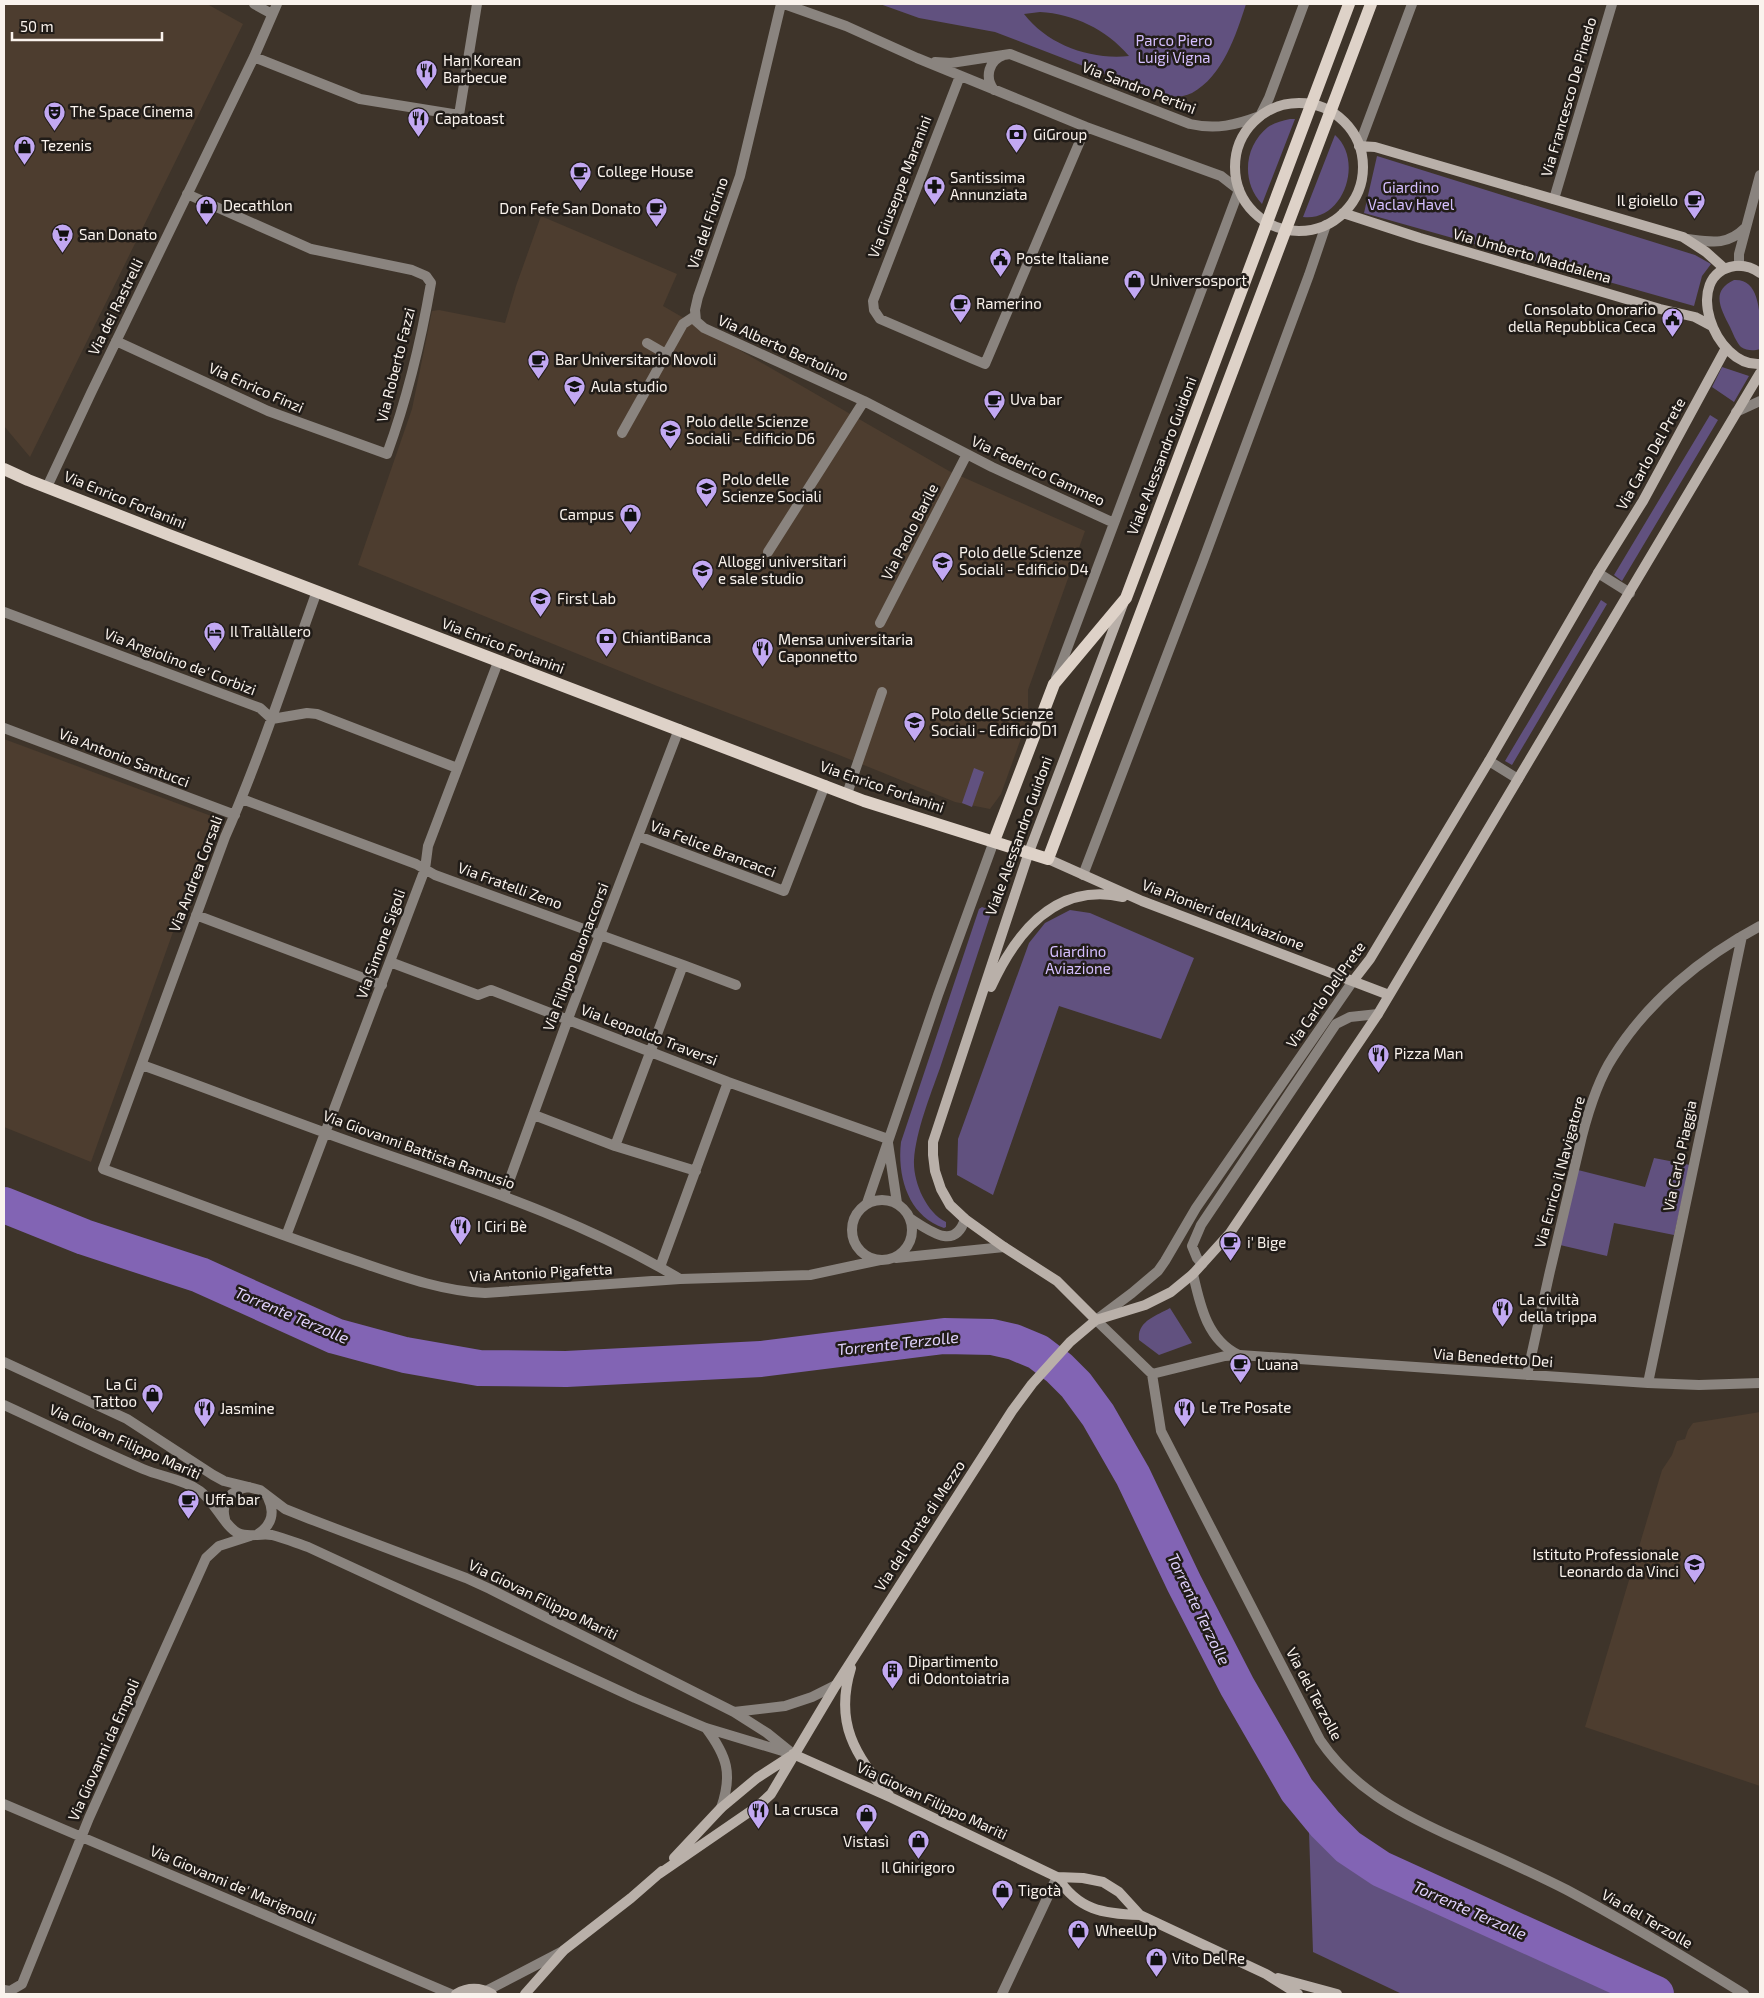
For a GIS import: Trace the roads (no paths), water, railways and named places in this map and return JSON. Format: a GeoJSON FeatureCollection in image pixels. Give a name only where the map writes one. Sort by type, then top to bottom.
{"type":"FeatureCollection","features":[{"type":"Feature","properties":{"kind":"main road","name":"Viale Alessandro Guidoni"},"geometry":{"type":"LineString","coordinates":[[1096,1320],[1057,1281],[1004,1247],[965,1218],[946,1198],[939,1183],[933,1156],[933,1142],[1028,852],[1268,223],[1349,4]]}},
{"type":"Feature","properties":{"kind":"main road"},"geometry":{"type":"LineString","coordinates":[[1048,859],[1371,4]]}},
{"type":"Feature","properties":{"kind":"main road","name":"Viale Alessandro Guidoni"},"geometry":{"type":"LineString","coordinates":[[1292,104],[1312,105],[1330,112],[1351,130],[1359,146],[1362,159],[1361,179],[1354,198],[1343,213],[1326,225],[1306,231],[1286,231],[1268,223],[1250,209],[1239,190],[1235,170],[1238,148],[1248,128],[1260,116],[1281,106],[1292,104]]}},
{"type":"Feature","properties":{"kind":"main road"},"geometry":{"type":"LineString","coordinates":[[1359,146],[1375,147],[1687,239],[1706,252],[1725,269]]}},
{"type":"Feature","properties":{"kind":"main road","name":"Via Umberto Maddalena"},"geometry":{"type":"LineString","coordinates":[[1343,213],[1420,238],[1660,309],[1695,317],[1712,326]]}},
{"type":"Feature","properties":{"kind":"main road"},"geometry":{"type":"LineString","coordinates":[[1760,273],[1757,270],[1739,266],[1725,269],[1710,283],[1707,293],[1707,305],[1712,326],[1726,348],[1735,357],[1744,362],[1760,364]]}},
{"type":"Feature","properties":{"kind":"main road","name":"Via Carlo Del Prete"},"geometry":{"type":"LineString","coordinates":[[1354,981],[1370,959],[1598,573],[1643,501],[1726,348]]}},
{"type":"Feature","properties":{"kind":"main road"},"geometry":{"type":"LineString","coordinates":[[1096,1320],[1159,1299],[1171,1292],[1193,1274],[1221,1245],[1246,1211],[1378,1014],[1760,373]]}},
{"type":"Feature","properties":{"kind":"main road","name":"Via Enrico Forlanini"},"geometry":{"type":"LineString","coordinates":[[4,469],[498,662],[847,794],[1048,859]]}},
{"type":"Feature","properties":{"kind":"main road"},"geometry":{"type":"LineString","coordinates":[[994,841],[1054,684],[1126,598]]}},
{"type":"Feature","properties":{"kind":"main road","name":"Via Pionieri dell'Aviazione"},"geometry":{"type":"LineString","coordinates":[[1048,859],[1142,901],[1389,995]]}},
{"type":"Feature","properties":{"kind":"main road"},"geometry":{"type":"LineString","coordinates":[[970,1033],[994,978],[1007,956],[1028,927],[1041,915],[1067,900],[1093,895],[1119,896],[1142,901]]}},
{"type":"Feature","properties":{"kind":"main road","name":"Via del Ponte di Mezzo"},"geometry":{"type":"LineString","coordinates":[[525,1994],[564,1950],[659,1874],[758,1806],[772,1794],[794,1754],[854,1656],[1012,1411],[1032,1384],[1070,1342],[1096,1320]]}},
{"type":"Feature","properties":{"kind":"main road"},"geometry":{"type":"LineString","coordinates":[[854,1656],[845,1701],[845,1713],[850,1734],[867,1770],[892,1798]]}},
{"type":"Feature","properties":{"kind":"main road","name":"Via del Ponte di Mezzo"},"geometry":{"type":"LineString","coordinates":[[659,1874],[721,1808],[757,1778],[794,1754]]}},
{"type":"Feature","properties":{"kind":"main road","name":"Via Giovan Filippo Mariti"},"geometry":{"type":"LineString","coordinates":[[794,1754],[892,1798],[1057,1877],[1083,1878],[1103,1882],[1119,1892],[1140,1915]]}},
{"type":"Feature","properties":{"kind":"main road","name":"Via Giovan Filippo Mariti"},"geometry":{"type":"LineString","coordinates":[[1057,1877],[1069,1892],[1091,1908],[1108,1913],[1140,1915],[1266,1974],[1298,1994]]}},
{"type":"Feature","properties":{"kind":"main road","name":"Via Giovan Filippo Mariti"},"geometry":{"type":"LineString","coordinates":[[1266,1974],[1337,1994]]}},
{"type":"Feature","properties":{"kind":"main road","name":"Via del Ponte di Mezzo"},"geometry":{"type":"LineString","coordinates":[[456,1994],[463,1990],[475,1988],[489,1992]]}},
{"type":"Feature","properties":{"kind":"street"},"geometry":{"type":"LineString","coordinates":[[254,4],[272,14]]}},
{"type":"Feature","properties":{"kind":"street","name":"Via dei Rastrelli"},"geometry":{"type":"LineString","coordinates":[[47,487],[254,58],[277,4]]}},
{"type":"Feature","properties":{"kind":"street"},"geometry":{"type":"LineString","coordinates":[[254,58],[360,99],[459,115],[477,4]]}},
{"type":"Feature","properties":{"kind":"street","name":"Via Sandro Pertini"},"geometry":{"type":"LineString","coordinates":[[783,4],[854,29],[917,58],[1086,127],[1221,176],[1239,190]]}},
{"type":"Feature","properties":{"kind":"street","name":"Via del Fiorino"},"geometry":{"type":"LineString","coordinates":[[695,316],[698,297],[740,176],[783,4]]}},
{"type":"Feature","properties":{"kind":"street","name":"Viale Alessandro Guidoni"},"geometry":{"type":"LineString","coordinates":[[1260,116],[1269,98],[1304,4]]}},
{"type":"Feature","properties":{"kind":"street","name":"Viale Alessandro Guidoni"},"geometry":{"type":"LineString","coordinates":[[1359,146],[1412,4]]}},
{"type":"Feature","properties":{"kind":"street","name":"Via Francesco De Pinedo"},"geometry":{"type":"LineString","coordinates":[[1554,200],[1612,4]]}},
{"type":"Feature","properties":{"kind":"street"},"geometry":{"type":"LineString","coordinates":[[994,90],[989,78],[990,68],[996,60],[1010,54]]}},
{"type":"Feature","properties":{"kind":"street","name":"Via Sandro Pertini"},"geometry":{"type":"LineString","coordinates":[[917,58],[951,63],[1010,54],[1204,128],[1231,126],[1260,116]]}},
{"type":"Feature","properties":{"kind":"street","name":"Via Giuseppe Maranini"},"geometry":{"type":"LineString","coordinates":[[960,76],[873,300],[874,310],[880,319],[894,327],[986,364],[1086,127]]}},
{"type":"Feature","properties":{"kind":"street"},"geometry":{"type":"LineString","coordinates":[[1739,266],[1739,254],[1760,175]]}},
{"type":"Feature","properties":{"kind":"street","name":"Viale Alessandro Guidoni"},"geometry":{"type":"LineString","coordinates":[[1054,684],[1239,190]]}},
{"type":"Feature","properties":{"kind":"street","name":"Via Roberto Fazzi"},"geometry":{"type":"LineString","coordinates":[[187,194],[310,249],[412,270],[426,276],[430,283],[414,362],[387,454]]}},
{"type":"Feature","properties":{"kind":"street"},"geometry":{"type":"LineString","coordinates":[[1084,875],[1309,276],[1326,225]]}},
{"type":"Feature","properties":{"kind":"street"},"geometry":{"type":"LineString","coordinates":[[1687,239],[1710,242],[1728,240],[1734,238],[1746,227]]}},
{"type":"Feature","properties":{"kind":"street"},"geometry":{"type":"LineString","coordinates":[[622,433],[683,324],[695,316]]}},
{"type":"Feature","properties":{"kind":"street","name":"Via Alberto Bertolino"},"geometry":{"type":"LineString","coordinates":[[695,316],[696,321],[704,328],[864,401],[950,446]]}},
{"type":"Feature","properties":{"kind":"street","name":"Via Enrico Finzi"},"geometry":{"type":"LineString","coordinates":[[116,341],[268,411],[387,454]]}},
{"type":"Feature","properties":{"kind":"street"},"geometry":{"type":"LineString","coordinates":[[647,344],[666,354]]}},
{"type":"Feature","properties":{"kind":"street"},"geometry":{"type":"LineString","coordinates":[[768,552],[864,401]]}},
{"type":"Feature","properties":{"kind":"street"},"geometry":{"type":"LineString","coordinates":[[1736,412],[1760,401]]}},
{"type":"Feature","properties":{"kind":"street","name":"Via Federico Cammeo"},"geometry":{"type":"LineString","coordinates":[[950,446],[1114,522]]}},
{"type":"Feature","properties":{"kind":"street","name":"Via Paolo Barile"},"geometry":{"type":"LineString","coordinates":[[880,623],[967,454]]}},
{"type":"Feature","properties":{"kind":"street"},"geometry":{"type":"LineString","coordinates":[[1598,573],[1630,592]]}},
{"type":"Feature","properties":{"kind":"street","name":"Via Andrea Corsali"},"geometry":{"type":"LineString","coordinates":[[103,1168],[196,915],[272,719],[317,591]]}},
{"type":"Feature","properties":{"kind":"street","name":"Via Angiolino de' Corbizi"},"geometry":{"type":"LineString","coordinates":[[4,612],[260,708],[272,719]]}},
{"type":"Feature","properties":{"kind":"street","name":"Via Simone Sigoli"},"geometry":{"type":"LineString","coordinates":[[286,1236],[425,869],[428,846],[498,662]]}},
{"type":"Feature","properties":{"kind":"street"},"geometry":{"type":"LineString","coordinates":[[847,794],[882,692]]}},
{"type":"Feature","properties":{"kind":"street"},"geometry":{"type":"LineString","coordinates":[[272,719],[307,713],[317,714],[457,768]]}},
{"type":"Feature","properties":{"kind":"street","name":"Via Antonio Santucci"},"geometry":{"type":"LineString","coordinates":[[4,728],[235,815]]}},
{"type":"Feature","properties":{"kind":"street","name":"Via Filippo Buonaccorsi"},"geometry":{"type":"LineString","coordinates":[[504,1195],[568,1020],[679,729]]}},
{"type":"Feature","properties":{"kind":"street"},"geometry":{"type":"LineString","coordinates":[[1488,761],[1518,779]]}},
{"type":"Feature","properties":{"kind":"street","name":"Via Felice Brancacci"},"geometry":{"type":"LineString","coordinates":[[638,836],[784,891],[825,785]]}},
{"type":"Feature","properties":{"kind":"street","name":"Via Fratelli Zeno"},"geometry":{"type":"LineString","coordinates":[[242,798],[416,864],[434,875],[736,985]]}},
{"type":"Feature","properties":{"kind":"street"},"geometry":{"type":"LineString","coordinates":[[994,841],[867,1203],[856,1214],[852,1234],[855,1244],[862,1252],[870,1258],[880,1260],[1004,1247]]}},
{"type":"Feature","properties":{"kind":"street"},"geometry":{"type":"LineString","coordinates":[[196,915],[382,985]]}},
{"type":"Feature","properties":{"kind":"street","name":"Via Enrico il Navigatore"},"geometry":{"type":"LineString","coordinates":[[1527,1375],[1584,1128],[1606,1070],[1629,1034],[1659,1000],[1703,962],[1760,926]]}},
{"type":"Feature","properties":{"kind":"street","name":"Via Carlo Piaggia"},"geometry":{"type":"LineString","coordinates":[[1648,1383],[1742,936]]}},
{"type":"Feature","properties":{"kind":"street","name":"Via Leopoldo Traversi"},"geometry":{"type":"LineString","coordinates":[[390,962],[478,996],[491,990],[728,1082],[888,1140]]}},
{"type":"Feature","properties":{"kind":"street"},"geometry":{"type":"LineString","coordinates":[[615,1146],[683,965]]}},
{"type":"Feature","properties":{"kind":"street","name":"Via Carlo Del Prete"},"geometry":{"type":"LineString","coordinates":[[1096,1320],[1132,1293],[1158,1270],[1165,1261],[1196,1208],[1354,981]]}},
{"type":"Feature","properties":{"kind":"street","name":"Via Carlo Del Prete"},"geometry":{"type":"LineString","coordinates":[[1202,1264],[1192,1246],[1201,1225],[1336,1024],[1345,1018],[1378,1014]]}},
{"type":"Feature","properties":{"kind":"street","name":"Via Giovanni Battista Ramusio"},"geometry":{"type":"LineString","coordinates":[[142,1065],[326,1133],[504,1195],[608,1241],[680,1279]]}},
{"type":"Feature","properties":{"kind":"street","name":"Via Leopoldo Traversi"},"geometry":{"type":"LineString","coordinates":[[660,1267],[728,1082]]}},
{"type":"Feature","properties":{"kind":"street"},"geometry":{"type":"LineString","coordinates":[[534,1115],[615,1146],[696,1171]]}},
{"type":"Feature","properties":{"kind":"street"},"geometry":{"type":"LineString","coordinates":[[888,1140],[897,1203]]}},
{"type":"Feature","properties":{"kind":"street","name":"Via Antonio Pigafetta"},"geometry":{"type":"LineString","coordinates":[[103,1168],[286,1236],[402,1276],[462,1292],[485,1293],[680,1279],[810,1275],[880,1260]]}},
{"type":"Feature","properties":{"kind":"street"},"geometry":{"type":"LineString","coordinates":[[867,1203],[882,1199],[897,1203],[904,1208],[911,1219],[913,1230],[911,1242],[895,1258]]}},
{"type":"Feature","properties":{"kind":"street"},"geometry":{"type":"LineString","coordinates":[[911,1219],[938,1235],[950,1236],[958,1233],[965,1218]]}},
{"type":"Feature","properties":{"kind":"street"},"geometry":{"type":"LineString","coordinates":[[1193,1274],[1202,1310],[1216,1338],[1228,1349],[1240,1355]]}},
{"type":"Feature","properties":{"kind":"street"},"geometry":{"type":"LineString","coordinates":[[1096,1320],[1152,1374]]}},
{"type":"Feature","properties":{"kind":"street","name":"Via Benedetto Dei"},"geometry":{"type":"LineString","coordinates":[[1152,1374],[1225,1356],[1240,1355],[1648,1383],[1718,1385],[1760,1382]]}},
{"type":"Feature","properties":{"kind":"street","name":"Via Giovan Filippo Mariti"},"geometry":{"type":"LineString","coordinates":[[4,1362],[127,1418],[224,1481],[260,1490],[268,1498],[285,1509],[466,1578],[734,1712],[767,1733],[794,1754]]}},
{"type":"Feature","properties":{"kind":"street","name":"Via del Terzolle"},"geometry":{"type":"LineString","coordinates":[[1152,1374],[1161,1431],[1328,1753],[1376,1797],[1415,1820],[1566,1890],[1682,1956],[1744,1994]]}},
{"type":"Feature","properties":{"kind":"street","name":"Via Giovan Filippo Mariti"},"geometry":{"type":"LineString","coordinates":[[4,1405],[146,1470],[179,1480],[200,1491],[234,1531],[242,1535],[272,1536],[308,1547],[636,1698],[706,1728],[757,1745],[794,1754]]}},
{"type":"Feature","properties":{"kind":"street"},"geometry":{"type":"LineString","coordinates":[[225,1519],[225,1504],[230,1495],[238,1490],[250,1487]]}},
{"type":"Feature","properties":{"kind":"street"},"geometry":{"type":"LineString","coordinates":[[254,1535],[266,1528],[271,1519],[272,1508],[268,1498]]}},
{"type":"Feature","properties":{"kind":"street","name":"Via Giovanni da Empoli"},"geometry":{"type":"LineString","coordinates":[[4,1990],[10,1992],[22,1984],[81,1837],[206,1558],[219,1546],[254,1535]]}},
{"type":"Feature","properties":{"kind":"street"},"geometry":{"type":"LineString","coordinates":[[734,1712],[785,1706],[836,1686]]}},
{"type":"Feature","properties":{"kind":"street","name":"Via del Ponte di Mezzo"},"geometry":{"type":"LineString","coordinates":[[706,1728],[719,1746],[726,1764],[727,1791],[721,1808]]}},
{"type":"Feature","properties":{"kind":"street","name":"Via Giovanni de' Marignolli"},"geometry":{"type":"LineString","coordinates":[[4,1804],[451,1994]]}},
{"type":"Feature","properties":{"kind":"street"},"geometry":{"type":"LineString","coordinates":[[1002,1994],[1057,1877]]}},
{"type":"Feature","properties":{"kind":"street","name":"Via del Ponte di Mezzo"},"geometry":{"type":"LineString","coordinates":[[489,1992],[564,1950]]}},
{"type":"Feature","properties":{"kind":"waterway","name":"Torrente Terzolle"},"geometry":{"type":"LineString","coordinates":[[4,1205],[84,1237],[200,1275],[335,1336],[405,1355],[479,1368],[566,1369],[761,1359],[944,1336],[992,1337],[1014,1342],[1038,1352],[1059,1368],[1076,1385],[1098,1415],[1133,1476],[1184,1583],[1237,1686],[1297,1790],[1325,1824],[1348,1847],[1381,1869],[1656,1994]]}},
{"type":"Feature","properties":{"kind":"place","name":"Han Korean Barbecue"},"geometry":{"type":"Point","coordinates":[427,89]}},
{"type":"Feature","properties":{"kind":"place","name":"The Space Cinema"},"geometry":{"type":"Point","coordinates":[54,131]}},
{"type":"Feature","properties":{"kind":"place","name":"Capatoast"},"geometry":{"type":"Point","coordinates":[419,138]}},
{"type":"Feature","properties":{"kind":"place","name":"GiGroup"},"geometry":{"type":"Point","coordinates":[1017,154]}},
{"type":"Feature","properties":{"kind":"place","name":"Tezenis"},"geometry":{"type":"Point","coordinates":[25,165]}},
{"type":"Feature","properties":{"kind":"place","name":"College House"},"geometry":{"type":"Point","coordinates":[581,191]}},
{"type":"Feature","properties":{"kind":"place","name":"Santissima Annunziata"},"geometry":{"type":"Point","coordinates":[934,206]}},
{"type":"Feature","properties":{"kind":"place","name":"Il gioiello"},"geometry":{"type":"Point","coordinates":[1694,220]}},
{"type":"Feature","properties":{"kind":"place","name":"Decathlon"},"geometry":{"type":"Point","coordinates":[207,225]}},
{"type":"Feature","properties":{"kind":"place","name":"Don Fefe San Donato"},"geometry":{"type":"Point","coordinates":[657,228]}},
{"type":"Feature","properties":{"kind":"place","name":"San Donato"},"geometry":{"type":"Point","coordinates":[63,254]}},
{"type":"Feature","properties":{"kind":"place","name":"Poste Italiane"},"geometry":{"type":"Point","coordinates":[1000,278]}},
{"type":"Feature","properties":{"kind":"place","name":"Universosport"},"geometry":{"type":"Point","coordinates":[1134,300]}},
{"type":"Feature","properties":{"kind":"place","name":"Ramerino"},"geometry":{"type":"Point","coordinates":[960,323]}},
{"type":"Feature","properties":{"kind":"place","name":"Consolato Onorario della Repubblica Ceca"},"geometry":{"type":"Point","coordinates":[1672,338]}},
{"type":"Feature","properties":{"kind":"place","name":"Bar Universitario Novoli"},"geometry":{"type":"Point","coordinates":[539,379]}},
{"type":"Feature","properties":{"kind":"place","name":"Aula studio"},"geometry":{"type":"Point","coordinates":[575,406]}},
{"type":"Feature","properties":{"kind":"place","name":"Uva bar"},"geometry":{"type":"Point","coordinates":[994,419]}},
{"type":"Feature","properties":{"kind":"place","name":"Polo delle Scienze Sociali - Edificio D6"},"geometry":{"type":"Point","coordinates":[670,450]}},
{"type":"Feature","properties":{"kind":"place","name":"Polo delle Scienze Sociali"},"geometry":{"type":"Point","coordinates":[706,508]}},
{"type":"Feature","properties":{"kind":"place","name":"Campus"},"geometry":{"type":"Point","coordinates":[630,534]}},
{"type":"Feature","properties":{"kind":"place","name":"Polo delle Scienze Sociali - Edificio D4"},"geometry":{"type":"Point","coordinates":[943,581]}},
{"type":"Feature","properties":{"kind":"place","name":"Alloggi universitari e sale studio"},"geometry":{"type":"Point","coordinates":[702,590]}},
{"type":"Feature","properties":{"kind":"place","name":"First Lab"},"geometry":{"type":"Point","coordinates":[541,618]}},
{"type":"Feature","properties":{"kind":"place","name":"Il Trallàllero"},"geometry":{"type":"Point","coordinates":[214,651]}},
{"type":"Feature","properties":{"kind":"place","name":"ChiantiBanca"},"geometry":{"type":"Point","coordinates":[606,657]}},
{"type":"Feature","properties":{"kind":"place","name":"Mensa universitaria Caponnetto"},"geometry":{"type":"Point","coordinates":[762,668]}},
{"type":"Feature","properties":{"kind":"place","name":"Polo delle Scienze Sociali - Edificio D1"},"geometry":{"type":"Point","coordinates":[915,742]}},
{"type":"Feature","properties":{"kind":"place","name":"Pizza Man"},"geometry":{"type":"Point","coordinates":[1378,1073]}},
{"type":"Feature","properties":{"kind":"place","name":"I Ciri Bè"},"geometry":{"type":"Point","coordinates":[461,1246]}},
{"type":"Feature","properties":{"kind":"place","name":"i' Bige"},"geometry":{"type":"Point","coordinates":[1231,1262]}},
{"type":"Feature","properties":{"kind":"place","name":"La civiltà della trippa"},"geometry":{"type":"Point","coordinates":[1503,1328]}},
{"type":"Feature","properties":{"kind":"place","name":"Luana"},"geometry":{"type":"Point","coordinates":[1241,1384]}},
{"type":"Feature","properties":{"kind":"place","name":"La Ci Tattoo"},"geometry":{"type":"Point","coordinates":[153,1413]}},
{"type":"Feature","properties":{"kind":"place","name":"Le Tre Posate"},"geometry":{"type":"Point","coordinates":[1185,1427]}},
{"type":"Feature","properties":{"kind":"place","name":"Jasmine"},"geometry":{"type":"Point","coordinates":[204,1428]}},
{"type":"Feature","properties":{"kind":"place","name":"Uffa bar"},"geometry":{"type":"Point","coordinates":[189,1519]}},
{"type":"Feature","properties":{"kind":"place","name":"Istituto Professionale Leonardo da Vinci"},"geometry":{"type":"Point","coordinates":[1695,1583]}},
{"type":"Feature","properties":{"kind":"place","name":"Dipartimento di Odontoiatria"},"geometry":{"type":"Point","coordinates":[892,1690]}},
{"type":"Feature","properties":{"kind":"place","name":"La crusca"},"geometry":{"type":"Point","coordinates":[758,1829]}},
{"type":"Feature","properties":{"kind":"place","name":"Vistasì"},"geometry":{"type":"Point","coordinates":[866,1833]}},
{"type":"Feature","properties":{"kind":"place","name":"Il Ghirigoro"},"geometry":{"type":"Point","coordinates":[918,1859]}},
{"type":"Feature","properties":{"kind":"place","name":"Tigotà"},"geometry":{"type":"Point","coordinates":[1002,1910]}},
{"type":"Feature","properties":{"kind":"place","name":"WheelUp"},"geometry":{"type":"Point","coordinates":[1079,1950]}},
{"type":"Feature","properties":{"kind":"place","name":"Vito Del Re"},"geometry":{"type":"Point","coordinates":[1156,1978]}},
{"type":"Feature","properties":{"kind":"park label","name":"Parco Piero Luigi Vigna"},"geometry":{"type":"Point","coordinates":[1174,50]}},
{"type":"Feature","properties":{"kind":"park label","name":"Giardino Vaclav Havel"},"geometry":{"type":"Point","coordinates":[1411,196]}},
{"type":"Feature","properties":{"kind":"park label","name":"Giardino Aviazione"},"geometry":{"type":"Point","coordinates":[1078,960]}}]}
